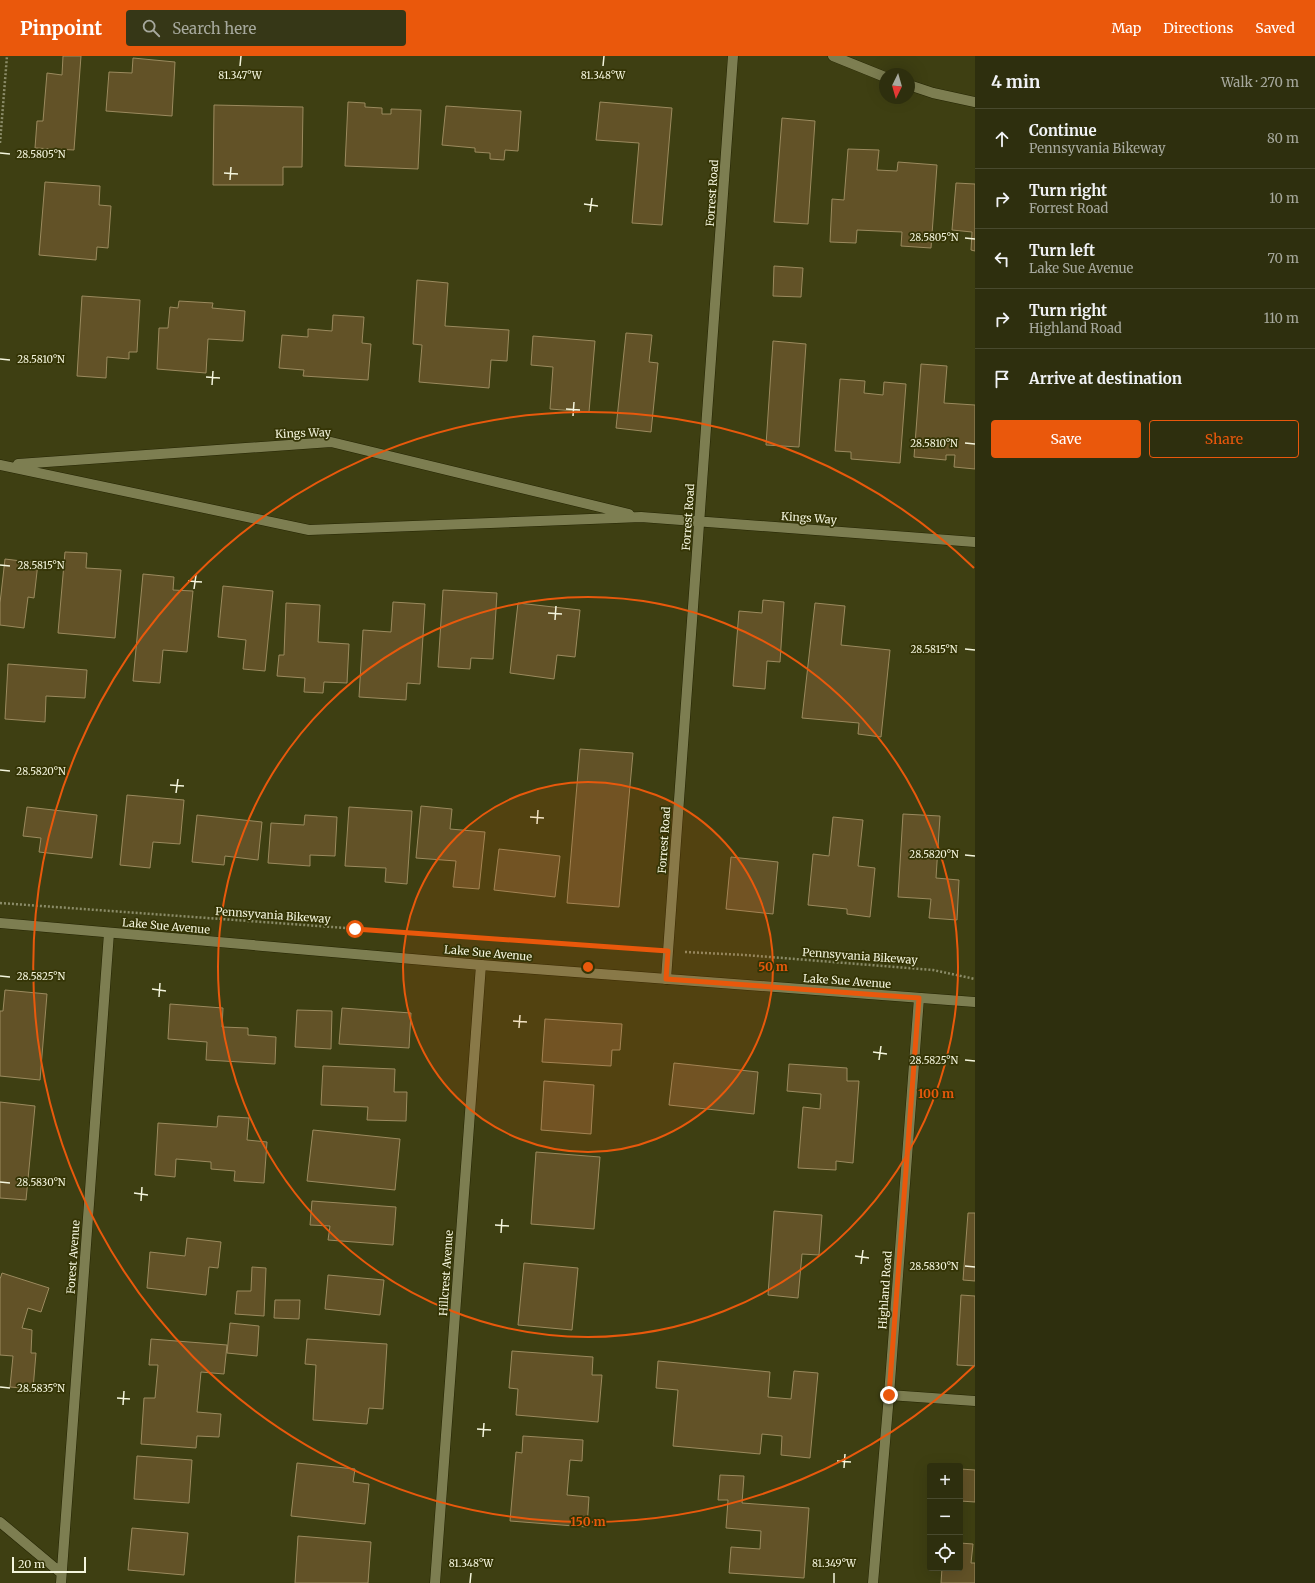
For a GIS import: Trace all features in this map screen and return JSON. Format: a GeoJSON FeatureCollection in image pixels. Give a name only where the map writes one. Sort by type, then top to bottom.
{"type":"FeatureCollection","features":[{"type":"Feature","properties":{"kind":"street","name":"Forrest Road"},"geometry":{"type":"LineString","coordinates":[[666,979],[733,56]]}},
{"type":"Feature","properties":{"kind":"street"},"geometry":{"type":"LineString","coordinates":[[833,56],[879,75]]}},
{"type":"Feature","properties":{"kind":"street"},"geometry":{"type":"LineString","coordinates":[[915,87],[933,93],[975,102]]}},
{"type":"Feature","properties":{"kind":"street","name":"Kings Way"},"geometry":{"type":"LineString","coordinates":[[3,465],[331,442],[641,517]]}},
{"type":"Feature","properties":{"kind":"street","name":"Kings Way"},"geometry":{"type":"LineString","coordinates":[[3,465],[309,530],[641,517],[975,542]]}},
{"type":"Feature","properties":{"kind":"street","name":"Lake Sue Avenue"},"geometry":{"type":"LineString","coordinates":[[0,923],[481,965],[975,1002]]}},
{"type":"Feature","properties":{"kind":"street","name":"Forest Avenue"},"geometry":{"type":"LineString","coordinates":[[61,1578],[109,933]]}},
{"type":"Feature","properties":{"kind":"street","name":"Hillcrest Avenue"},"geometry":{"type":"LineString","coordinates":[[435,1583],[481,965]]}},
{"type":"Feature","properties":{"kind":"street","name":"Highland Road"},"geometry":{"type":"LineString","coordinates":[[873,1583],[889,1395],[919,998]]}},
{"type":"Feature","properties":{"kind":"street"},"geometry":{"type":"LineString","coordinates":[[889,1395],[975,1401]]}},
{"type":"Feature","properties":{"kind":"street"},"geometry":{"type":"LineString","coordinates":[[0,1522],[61,1578]]}},
{"type":"Feature","properties":{"kind":"path"},"geometry":{"type":"LineString","coordinates":[[0,143],[7,56]]}},
{"type":"Feature","properties":{"kind":"path","name":"Pennsyvania Bikeway"},"geometry":{"type":"LineString","coordinates":[[0,903],[668,951],[745,955],[933,970],[975,979]]}},
{"type":"Feature","properties":{"kind":"building"},"geometry":{"type":"Polygon","coordinates":[[[63,56],[81,56],[74,150],[35,148],[37,121],[43,121],[47,73],[62,75],[63,56]]]}},
{"type":"Feature","properties":{"kind":"building"},"geometry":{"type":"Polygon","coordinates":[[[133,58],[175,62],[172,116],[106,111],[109,72],[132,73],[133,58]]]}},
{"type":"Feature","properties":{"kind":"building"},"geometry":{"type":"Polygon","coordinates":[[[348,102],[365,103],[365,107],[382,108],[382,114],[391,114],[391,109],[421,110],[418,169],[345,166],[348,102]]]}},
{"type":"Feature","properties":{"kind":"building"},"geometry":{"type":"Polygon","coordinates":[[[600,102],[672,108],[662,225],[632,223],[639,143],[596,140],[600,102]]]}},
{"type":"Feature","properties":{"kind":"building"},"geometry":{"type":"Polygon","coordinates":[[[214,105],[303,107],[302,167],[283,167],[283,185],[213,185],[214,105]]]}},
{"type":"Feature","properties":{"kind":"building"},"geometry":{"type":"Polygon","coordinates":[[[446,106],[521,111],[518,151],[505,150],[504,160],[490,159],[490,153],[475,152],[475,148],[442,145],[446,106]]]}},
{"type":"Feature","properties":{"kind":"building"},"geometry":{"type":"Polygon","coordinates":[[[782,118],[815,121],[808,224],[774,222],[782,118]]]}},
{"type":"Feature","properties":{"kind":"building"},"geometry":{"type":"Polygon","coordinates":[[[848,149],[879,150],[877,170],[897,171],[898,162],[937,165],[931,248],[901,246],[902,232],[857,230],[856,243],[830,242],[832,199],[844,200],[848,149]]]}},
{"type":"Feature","properties":{"kind":"building"},"geometry":{"type":"Polygon","coordinates":[[[45,182],[100,186],[99,205],[111,206],[108,248],[97,247],[96,260],[39,255],[45,182]]]}},
{"type":"Feature","properties":{"kind":"building"},"geometry":{"type":"Polygon","coordinates":[[[956,183],[975,184],[975,251],[971,250],[972,232],[952,230],[956,183]]]}},
{"type":"Feature","properties":{"kind":"building"},"geometry":{"type":"Polygon","coordinates":[[[774,266],[803,268],[801,297],[773,296],[774,266]]]}},
{"type":"Feature","properties":{"kind":"building"},"geometry":{"type":"Polygon","coordinates":[[[417,280],[448,283],[445,326],[509,330],[507,361],[491,360],[489,388],[419,382],[422,345],[413,344],[417,280]]]}},
{"type":"Feature","properties":{"kind":"building"},"geometry":{"type":"Polygon","coordinates":[[[82,296],[140,300],[137,352],[129,352],[129,359],[107,357],[106,378],[77,376],[82,296]]]}},
{"type":"Feature","properties":{"kind":"building"},"geometry":{"type":"Polygon","coordinates":[[[179,301],[213,303],[212,308],[245,311],[243,341],[208,339],[206,373],[157,369],[159,328],[168,328],[170,307],[178,308],[179,301]]]}},
{"type":"Feature","properties":{"kind":"building"},"geometry":{"type":"Polygon","coordinates":[[[333,315],[364,317],[362,343],[371,344],[368,380],[303,376],[304,370],[279,368],[282,335],[308,337],[308,329],[332,331],[333,315]]]}},
{"type":"Feature","properties":{"kind":"building"},"geometry":{"type":"Polygon","coordinates":[[[626,333],[652,335],[649,362],[658,363],[651,432],[616,428],[626,333]]]}},
{"type":"Feature","properties":{"kind":"building"},"geometry":{"type":"Polygon","coordinates":[[[533,336],[595,341],[589,412],[550,409],[553,367],[531,365],[533,336]]]}},
{"type":"Feature","properties":{"kind":"building"},"geometry":{"type":"Polygon","coordinates":[[[773,341],[806,344],[799,447],[766,445],[773,341]]]}},
{"type":"Feature","properties":{"kind":"building"},"geometry":{"type":"Polygon","coordinates":[[[921,364],[947,366],[944,403],[975,405],[975,469],[954,467],[955,455],[946,455],[946,460],[914,457],[921,364]]]}},
{"type":"Feature","properties":{"kind":"building"},"geometry":{"type":"Polygon","coordinates":[[[840,379],[865,381],[864,393],[883,395],[884,382],[906,384],[900,463],[851,459],[851,452],[835,451],[840,379]]]}},
{"type":"Feature","properties":{"kind":"building"},"geometry":{"type":"Polygon","coordinates":[[[65,552],[87,553],[86,568],[121,570],[115,638],[58,633],[65,552]]]}},
{"type":"Feature","properties":{"kind":"building"},"geometry":{"type":"Polygon","coordinates":[[[5,559],[38,563],[34,598],[28,597],[24,628],[0,625],[0,603],[5,559]]]}},
{"type":"Feature","properties":{"kind":"building"},"geometry":{"type":"Polygon","coordinates":[[[143,574],[174,577],[173,590],[193,591],[187,652],[163,650],[160,683],[133,681],[143,574]]]}},
{"type":"Feature","properties":{"kind":"building"},"geometry":{"type":"Polygon","coordinates":[[[223,586],[273,591],[265,671],[243,669],[246,640],[218,637],[223,586]]]}},
{"type":"Feature","properties":{"kind":"building"},"geometry":{"type":"Polygon","coordinates":[[[443,590],[497,593],[493,659],[471,658],[470,669],[438,667],[443,590]]]}},
{"type":"Feature","properties":{"kind":"building"},"geometry":{"type":"Polygon","coordinates":[[[763,600],[784,602],[780,662],[767,661],[765,689],[733,686],[739,611],[762,613],[763,600]]]}},
{"type":"Feature","properties":{"kind":"building"},"geometry":{"type":"Polygon","coordinates":[[[393,602],[425,604],[420,684],[407,683],[406,700],[359,697],[363,630],[391,632],[393,602]]]}},
{"type":"Feature","properties":{"kind":"building"},"geometry":{"type":"Polygon","coordinates":[[[286,603],[320,605],[318,642],[349,644],[347,683],[324,682],[323,693],[304,692],[305,678],[277,676],[279,655],[284,655],[286,603]]]}},
{"type":"Feature","properties":{"kind":"building"},"geometry":{"type":"Polygon","coordinates":[[[518,603],[580,610],[575,657],[557,655],[554,679],[510,673],[518,603]]]}},
{"type":"Feature","properties":{"kind":"building"},"geometry":{"type":"Polygon","coordinates":[[[815,603],[845,606],[841,645],[890,650],[881,737],[858,734],[859,723],[802,718],[815,603]]]}},
{"type":"Feature","properties":{"kind":"building"},"geometry":{"type":"Polygon","coordinates":[[[8,664],[87,670],[85,698],[46,696],[45,722],[5,719],[8,664]]]}},
{"type":"Feature","properties":{"kind":"building"},"geometry":{"type":"Polygon","coordinates":[[[580,749],[633,753],[619,907],[567,903],[580,749]]]}},
{"type":"Feature","properties":{"kind":"building"},"geometry":{"type":"Polygon","coordinates":[[[127,795],[184,800],[180,844],[153,842],[150,868],[120,865],[127,795]]]}},
{"type":"Feature","properties":{"kind":"building"},"geometry":{"type":"Polygon","coordinates":[[[421,806],[452,809],[450,829],[485,832],[479,889],[453,887],[456,861],[416,858],[421,806]]]}},
{"type":"Feature","properties":{"kind":"building"},"geometry":{"type":"Polygon","coordinates":[[[27,807],[97,815],[92,858],[39,852],[41,838],[23,836],[27,807]]]}},
{"type":"Feature","properties":{"kind":"building"},"geometry":{"type":"Polygon","coordinates":[[[349,807],[412,811],[407,884],[385,882],[386,868],[345,866],[349,807]]]}},
{"type":"Feature","properties":{"kind":"building"},"geometry":{"type":"Polygon","coordinates":[[[903,814],[940,816],[936,878],[959,880],[957,920],[929,918],[931,899],[898,897],[903,814]]]}},
{"type":"Feature","properties":{"kind":"building"},"geometry":{"type":"Polygon","coordinates":[[[197,815],[262,822],[258,860],[225,856],[224,865],[192,862],[197,815]]]}},
{"type":"Feature","properties":{"kind":"building"},"geometry":{"type":"Polygon","coordinates":[[[305,815],[337,817],[335,856],[310,855],[310,866],[268,863],[271,823],[304,825],[305,815]]]}},
{"type":"Feature","properties":{"kind":"building"},"geometry":{"type":"Polygon","coordinates":[[[833,817],[863,820],[858,866],[875,868],[870,917],[847,914],[847,909],[808,905],[813,854],[829,856],[833,817]]]}},
{"type":"Feature","properties":{"kind":"building"},"geometry":{"type":"Polygon","coordinates":[[[499,849],[560,856],[555,897],[494,890],[499,849]]]}},
{"type":"Feature","properties":{"kind":"building"},"geometry":{"type":"Polygon","coordinates":[[[731,857],[778,862],[773,914],[726,909],[731,857]]]}},
{"type":"Feature","properties":{"kind":"building"},"geometry":{"type":"Polygon","coordinates":[[[5,990],[47,994],[40,1080],[0,1076],[0,1011],[3,1011],[5,990]]]}},
{"type":"Feature","properties":{"kind":"building"},"geometry":{"type":"Polygon","coordinates":[[[170,1004],[223,1008],[222,1027],[248,1028],[248,1035],[276,1037],[275,1064],[206,1060],[207,1042],[168,1039],[170,1004]]]}},
{"type":"Feature","properties":{"kind":"building"},"geometry":{"type":"Polygon","coordinates":[[[342,1008],[411,1013],[409,1048],[339,1044],[342,1008]]]}},
{"type":"Feature","properties":{"kind":"building"},"geometry":{"type":"Polygon","coordinates":[[[297,1010],[332,1011],[331,1049],[295,1047],[297,1010]]]}},
{"type":"Feature","properties":{"kind":"building"},"geometry":{"type":"Polygon","coordinates":[[[545,1019],[622,1024],[620,1050],[612,1050],[611,1066],[542,1062],[545,1019]]]}},
{"type":"Feature","properties":{"kind":"building"},"geometry":{"type":"Polygon","coordinates":[[[674,1063],[758,1072],[754,1114],[669,1105],[674,1063]]]}},
{"type":"Feature","properties":{"kind":"building"},"geometry":{"type":"Polygon","coordinates":[[[789,1064],[847,1068],[847,1081],[859,1081],[853,1163],[836,1161],[836,1170],[798,1168],[803,1107],[820,1109],[821,1094],[787,1091],[789,1064]]]}},
{"type":"Feature","properties":{"kind":"building"},"geometry":{"type":"Polygon","coordinates":[[[323,1066],[395,1069],[394,1092],[407,1092],[406,1121],[367,1120],[368,1107],[321,1105],[323,1066]]]}},
{"type":"Feature","properties":{"kind":"building"},"geometry":{"type":"Polygon","coordinates":[[[544,1081],[594,1085],[591,1134],[541,1130],[544,1081]]]}},
{"type":"Feature","properties":{"kind":"building"},"geometry":{"type":"Polygon","coordinates":[[[0,1102],[35,1106],[26,1200],[0,1198],[0,1102]]]}},
{"type":"Feature","properties":{"kind":"building"},"geometry":{"type":"Polygon","coordinates":[[[218,1116],[249,1118],[247,1140],[267,1142],[264,1183],[234,1181],[235,1171],[211,1169],[211,1162],[176,1159],[175,1177],[155,1175],[158,1123],[217,1127],[218,1116]]]}},
{"type":"Feature","properties":{"kind":"building"},"geometry":{"type":"Polygon","coordinates":[[[313,1130],[400,1139],[395,1190],[307,1181],[313,1130]]]}},
{"type":"Feature","properties":{"kind":"building"},"geometry":{"type":"Polygon","coordinates":[[[536,1152],[600,1157],[594,1229],[531,1224],[536,1152]]]}},
{"type":"Feature","properties":{"kind":"building"},"geometry":{"type":"Polygon","coordinates":[[[312,1201],[396,1207],[393,1245],[328,1240],[330,1226],[310,1225],[312,1201]]]}},
{"type":"Feature","properties":{"kind":"building"},"geometry":{"type":"Polygon","coordinates":[[[774,1211],[822,1215],[819,1255],[802,1254],[798,1298],[768,1295],[774,1211]]]}},
{"type":"Feature","properties":{"kind":"building"},"geometry":{"type":"Polygon","coordinates":[[[968,1213],[975,1213],[975,1281],[963,1280],[968,1213]]]}},
{"type":"Feature","properties":{"kind":"building"},"geometry":{"type":"Polygon","coordinates":[[[187,1238],[221,1242],[218,1268],[209,1267],[206,1295],[147,1288],[150,1252],[185,1256],[187,1238]]]}},
{"type":"Feature","properties":{"kind":"building"},"geometry":{"type":"Polygon","coordinates":[[[524,1263],[578,1268],[572,1330],[518,1325],[524,1263]]]}},
{"type":"Feature","properties":{"kind":"building"},"geometry":{"type":"Polygon","coordinates":[[[252,1267],[266,1268],[264,1316],[235,1314],[237,1291],[251,1291],[252,1267]]]}},
{"type":"Feature","properties":{"kind":"building"},"geometry":{"type":"Polygon","coordinates":[[[2,1273],[49,1288],[41,1312],[28,1308],[22,1328],[32,1330],[31,1353],[36,1353],[33,1389],[10,1387],[13,1356],[0,1355],[0,1279],[2,1273]]]}},
{"type":"Feature","properties":{"kind":"building"},"geometry":{"type":"Polygon","coordinates":[[[328,1275],[384,1280],[380,1315],[325,1309],[328,1275]]]}},
{"type":"Feature","properties":{"kind":"building"},"geometry":{"type":"Polygon","coordinates":[[[961,1295],[975,1296],[975,1366],[957,1365],[961,1295]]]}},
{"type":"Feature","properties":{"kind":"building"},"geometry":{"type":"Polygon","coordinates":[[[275,1300],[300,1300],[299,1319],[274,1318],[275,1300]]]}},
{"type":"Feature","properties":{"kind":"building"},"geometry":{"type":"Polygon","coordinates":[[[230,1323],[259,1326],[257,1356],[227,1353],[230,1323]]]}},
{"type":"Feature","properties":{"kind":"building"},"geometry":{"type":"Polygon","coordinates":[[[151,1339],[227,1345],[224,1374],[201,1372],[197,1412],[221,1414],[219,1437],[197,1436],[196,1448],[141,1444],[144,1398],[155,1398],[158,1365],[149,1365],[151,1339]]]}},
{"type":"Feature","properties":{"kind":"building"},"geometry":{"type":"Polygon","coordinates":[[[307,1339],[387,1344],[383,1409],[369,1408],[367,1424],[313,1420],[316,1365],[305,1364],[307,1339]]]}},
{"type":"Feature","properties":{"kind":"building"},"geometry":{"type":"Polygon","coordinates":[[[512,1351],[593,1357],[592,1375],[602,1375],[598,1422],[516,1415],[518,1389],[509,1388],[512,1351]]]}},
{"type":"Feature","properties":{"kind":"building"},"geometry":{"type":"Polygon","coordinates":[[[658,1361],[770,1372],[768,1397],[791,1399],[794,1371],[818,1373],[810,1458],[781,1455],[782,1436],[762,1434],[760,1454],[673,1446],[678,1390],[656,1388],[658,1361]]]}},
{"type":"Feature","properties":{"kind":"building"},"geometry":{"type":"Polygon","coordinates":[[[523,1436],[583,1440],[582,1461],[570,1460],[567,1495],[589,1497],[587,1527],[510,1521],[516,1452],[522,1453],[523,1436]]]}},
{"type":"Feature","properties":{"kind":"building"},"geometry":{"type":"Polygon","coordinates":[[[137,1456],[192,1460],[189,1503],[134,1499],[137,1456]]]}},
{"type":"Feature","properties":{"kind":"building"},"geometry":{"type":"Polygon","coordinates":[[[297,1463],[355,1469],[353,1482],[369,1484],[365,1524],[291,1516],[297,1463]]]}},
{"type":"Feature","properties":{"kind":"building"},"geometry":{"type":"Polygon","coordinates":[[[963,1469],[975,1470],[975,1502],[963,1501],[963,1469]]]}},
{"type":"Feature","properties":{"kind":"building"},"geometry":{"type":"Polygon","coordinates":[[[720,1475],[744,1476],[742,1503],[809,1508],[804,1578],[729,1573],[731,1547],[760,1549],[761,1531],[726,1528],[728,1500],[718,1500],[720,1475]]]}},
{"type":"Feature","properties":{"kind":"building"},"geometry":{"type":"Polygon","coordinates":[[[132,1528],[188,1533],[184,1575],[128,1570],[132,1528]]]}},
{"type":"Feature","properties":{"kind":"building"},"geometry":{"type":"Polygon","coordinates":[[[298,1536],[371,1542],[368,1583],[295,1583],[298,1536]]]}},
{"type":"Feature","properties":{"kind":"building"},"geometry":{"type":"Polygon","coordinates":[[[963,1543],[973,1544],[971,1563],[975,1563],[975,1583],[941,1583],[942,1571],[963,1571],[963,1543]]]}},
{"type":"Feature","properties":{"kind":"route"},"geometry":{"type":"LineString","coordinates":[[355,929],[668,951],[666,979],[919,998],[889,1395]]}}]}
